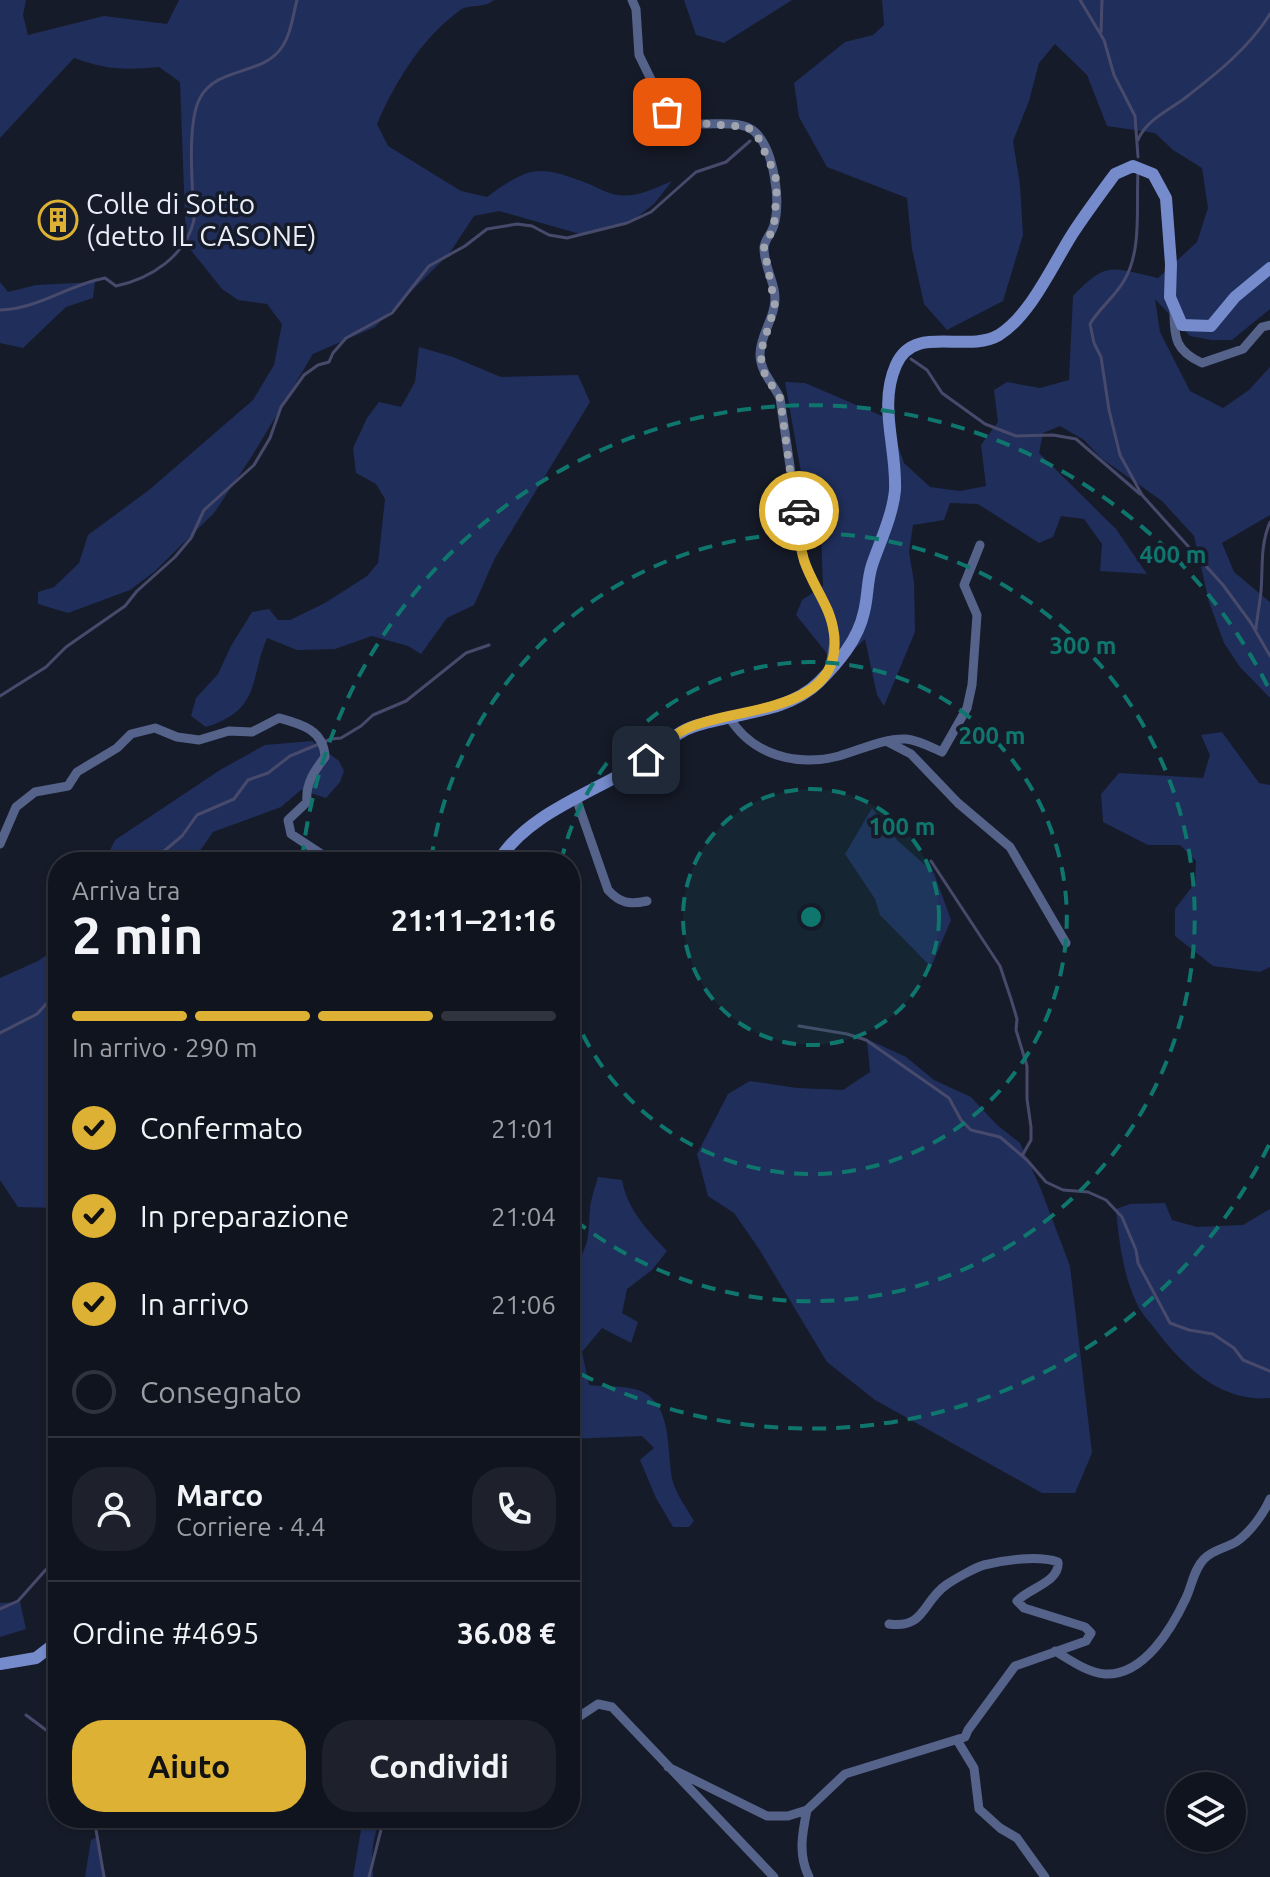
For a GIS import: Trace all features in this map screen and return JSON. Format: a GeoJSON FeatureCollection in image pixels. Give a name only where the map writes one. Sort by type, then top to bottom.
{"type":"FeatureCollection","features":[{"type":"Feature","properties":{"kind":"street"},"geometry":{"type":"LineString","coordinates":[[632,0],[636,9],[639,55],[667,112],[673,119],[684,122],[747,127],[756,133],[775,174],[774,227],[764,247],[775,306],[760,354],[765,375],[780,398],[804,562],[829,612],[835,636],[829,672]]}},
{"type":"Feature","properties":{"kind":"street"},"geometry":{"type":"LineString","coordinates":[[504,852],[528,828],[646,760],[671,738],[691,727],[797,699],[829,672],[855,636],[864,614],[870,570],[895,493],[887,401],[890,379],[903,352],[920,342],[983,342],[1012,325],[1115,174],[1133,166],[1153,174],[1166,198],[1174,337],[1187,356],[1202,363],[1243,349],[1262,327],[1270,325]]}},
{"type":"Feature","properties":{"kind":"street"},"geometry":{"type":"LineString","coordinates":[[1174,312],[1182,325],[1211,326],[1235,297],[1270,268]]}},
{"type":"Feature","properties":{"kind":"street"},"geometry":{"type":"LineString","coordinates":[[729,717],[739,734],[761,750],[792,759],[834,757],[907,739],[942,752],[967,708],[972,685],[977,615],[964,585],[980,545]]}},
{"type":"Feature","properties":{"kind":"street"},"geometry":{"type":"LineString","coordinates":[[0,844],[16,807],[35,792],[68,786],[77,772],[117,748],[131,734],[155,728],[177,737],[199,740],[229,731],[252,732],[279,718],[305,725],[325,747],[325,757],[313,773],[307,802],[288,820],[291,834],[318,852]]}},
{"type":"Feature","properties":{"kind":"street"},"geometry":{"type":"LineString","coordinates":[[888,742],[911,754],[958,803],[1010,847],[1066,943]]}},
{"type":"Feature","properties":{"kind":"street"},"geometry":{"type":"LineString","coordinates":[[576,798],[608,890],[624,903],[647,901]]}},
{"type":"Feature","properties":{"kind":"street"},"geometry":{"type":"LineString","coordinates":[[1055,1651],[1104,1674],[1121,1672],[1138,1664],[1164,1635],[1187,1597],[1204,1558],[1239,1540],[1265,1511],[1270,1499]]}},
{"type":"Feature","properties":{"kind":"street"},"geometry":{"type":"LineString","coordinates":[[668,1767],[767,1816],[788,1816],[807,1810],[845,1774],[965,1737],[1015,1666],[1086,1641],[1091,1633],[1085,1627],[1024,1608],[1017,1601],[1023,1594],[1054,1577],[1059,1568],[1058,1562],[1047,1558],[981,1566],[945,1586],[913,1623],[902,1626],[889,1624]]}},
{"type":"Feature","properties":{"kind":"street"},"geometry":{"type":"LineString","coordinates":[[0,1664],[36,1658],[48,1652]]}},
{"type":"Feature","properties":{"kind":"street"},"geometry":{"type":"LineString","coordinates":[[580,1716],[598,1704],[612,1707],[774,1877]]}},
{"type":"Feature","properties":{"kind":"street"},"geometry":{"type":"LineString","coordinates":[[957,1740],[974,1768],[979,1809],[1017,1838],[1045,1877]]}},
{"type":"Feature","properties":{"kind":"street"},"geometry":{"type":"LineString","coordinates":[[807,1810],[800,1839],[804,1867],[809,1877]]}},
{"type":"Feature","properties":{"kind":"shaded area"},"geometry":{"type":"Polygon","coordinates":[[[0,0],[26,0],[23,15],[28,35],[104,16],[167,24],[179,0],[494,0],[459,11],[433,34],[411,62],[377,124],[388,146],[461,191],[487,197],[514,179],[536,171],[558,174],[625,196],[646,192],[672,181],[654,204],[628,224],[580,234],[499,211],[474,216],[449,254],[375,327],[313,354],[214,513],[154,572],[130,590],[68,613],[38,604],[38,592],[54,587],[79,563],[88,535],[149,490],[253,400],[274,365],[282,324],[267,304],[238,300],[222,289],[186,244],[180,82],[159,67],[116,68],[74,58],[0,138],[0,0]]]}},
{"type":"Feature","properties":{"kind":"shaded area"},"geometry":{"type":"Polygon","coordinates":[[[684,0],[792,0],[724,43],[696,35],[684,0]]]}},
{"type":"Feature","properties":{"kind":"shaded area"},"geometry":{"type":"Polygon","coordinates":[[[882,0],[1270,0],[1270,309],[1232,340],[1211,340],[1190,336],[1155,299],[1160,332],[1190,391],[1223,408],[1249,390],[1270,367],[1270,515],[1222,543],[1234,572],[1270,602],[1270,698],[1240,667],[1224,643],[1209,602],[1194,536],[1162,501],[1101,458],[1084,440],[1060,426],[1043,433],[1039,453],[1116,529],[1147,574],[1100,571],[1102,544],[1084,519],[1061,516],[1053,537],[1039,543],[978,504],[950,503],[944,520],[913,525],[909,552],[914,582],[915,632],[884,706],[877,695],[865,639],[837,666],[796,615],[802,600],[823,586],[820,506],[805,495],[785,382],[805,383],[889,419],[904,463],[930,487],[960,491],[986,486],[981,445],[998,422],[994,390],[1007,382],[1040,388],[1069,380],[1073,296],[1094,277],[1111,270],[1158,278],[1197,242],[1208,208],[1202,168],[1173,150],[1155,133],[1107,126],[1087,75],[1055,44],[1039,63],[1029,101],[1013,141],[1023,235],[1003,301],[947,330],[924,304],[912,249],[907,198],[827,167],[799,117],[794,83],[845,42],[873,35],[884,25],[882,0]]]}},
{"type":"Feature","properties":{"kind":"shaded area"},"geometry":{"type":"Polygon","coordinates":[[[0,282],[8,292],[36,285],[95,282],[93,298],[66,307],[23,348],[0,343],[0,282]]]}},
{"type":"Feature","properties":{"kind":"shaded area"},"geometry":{"type":"Polygon","coordinates":[[[419,347],[501,377],[578,375],[590,402],[495,558],[474,605],[447,618],[421,654],[408,646],[372,636],[335,649],[297,650],[267,638],[245,703],[224,720],[206,727],[191,716],[196,698],[218,674],[252,612],[269,609],[278,620],[290,620],[325,603],[367,576],[378,563],[385,499],[376,484],[356,473],[353,448],[367,418],[379,402],[401,407],[415,382],[419,347]]]}},
{"type":"Feature","properties":{"kind":"shaded area"},"geometry":{"type":"Polygon","coordinates":[[[1222,732],[1259,783],[1270,785],[1270,967],[1260,972],[1213,966],[1175,936],[1175,909],[1195,883],[1196,861],[1180,845],[1148,845],[1103,822],[1101,794],[1119,773],[1203,778],[1210,755],[1201,735],[1222,732]]]}},
{"type":"Feature","properties":{"kind":"shaded area"},"geometry":{"type":"Polygon","coordinates":[[[312,741],[339,761],[344,771],[340,782],[326,798],[301,790],[281,807],[213,832],[199,852],[109,852],[115,840],[220,770],[265,745],[312,741]]]}},
{"type":"Feature","properties":{"kind":"shaded area"},"geometry":{"type":"Polygon","coordinates":[[[872,808],[897,840],[934,873],[951,920],[931,967],[880,915],[875,899],[845,854],[872,808]]]}},
{"type":"Feature","properties":{"kind":"shaded area"},"geometry":{"type":"Polygon","coordinates":[[[48,954],[48,1208],[18,1207],[0,1180],[0,978],[48,954]]]}},
{"type":"Feature","properties":{"kind":"shaded area"},"geometry":{"type":"Polygon","coordinates":[[[867,1039],[906,1057],[934,1080],[971,1097],[997,1125],[1020,1143],[1070,1266],[1092,1453],[1075,1493],[1042,1493],[875,1400],[827,1362],[734,1213],[708,1196],[697,1154],[728,1094],[750,1081],[797,1088],[843,1090],[870,1072],[867,1039]]]}},
{"type":"Feature","properties":{"kind":"shaded area"},"geometry":{"type":"Polygon","coordinates":[[[598,1177],[622,1180],[633,1210],[667,1251],[652,1270],[627,1289],[622,1313],[638,1322],[631,1343],[602,1328],[582,1352],[589,1385],[638,1390],[658,1405],[666,1429],[673,1482],[694,1521],[689,1527],[673,1527],[656,1498],[640,1460],[654,1448],[642,1436],[580,1439],[580,1256],[585,1248],[598,1177]]]}},
{"type":"Feature","properties":{"kind":"shaded area"},"geometry":{"type":"Polygon","coordinates":[[[1165,1203],[1172,1220],[1197,1227],[1243,1225],[1270,1209],[1270,1398],[1235,1394],[1204,1379],[1177,1356],[1139,1307],[1125,1270],[1116,1209],[1130,1204],[1165,1203]]]}},
{"type":"Feature","properties":{"kind":"shaded area"},"geometry":{"type":"Polygon","coordinates":[[[20,1602],[26,1629],[0,1637],[0,1603],[20,1602]]]}},
{"type":"Feature","properties":{"kind":"shaded area"},"geometry":{"type":"Polygon","coordinates":[[[361,1828],[378,1828],[373,1846],[373,1877],[353,1877],[361,1828]]]}},
{"type":"Feature","properties":{"kind":"shaded area"},"geometry":{"type":"Polygon","coordinates":[[[97,1837],[106,1877],[85,1877],[91,1840],[97,1837]]]}},
{"type":"Feature","properties":{"kind":"waterway"},"geometry":{"type":"LineString","coordinates":[[0,310],[27,306],[105,278],[116,286],[129,283],[154,272],[175,255],[190,233],[194,220],[192,140],[200,98],[217,81],[274,56],[288,36],[297,0]]}},
{"type":"Feature","properties":{"kind":"waterway"},"geometry":{"type":"LineString","coordinates":[[1080,0],[1104,40],[1114,75],[1135,116],[1138,157]]}},
{"type":"Feature","properties":{"kind":"waterway"},"geometry":{"type":"LineString","coordinates":[[1101,32],[1102,0]]}},
{"type":"Feature","properties":{"kind":"waterway"},"geometry":{"type":"LineString","coordinates":[[1138,140],[1152,121],[1231,60],[1270,14]]}},
{"type":"Feature","properties":{"kind":"waterway"},"geometry":{"type":"LineString","coordinates":[[0,696],[46,667],[66,647],[125,606],[175,557],[191,538],[204,510],[254,465],[270,438],[281,407],[304,375],[318,365],[329,362],[346,338],[392,313],[429,266],[465,246],[487,229],[517,224],[567,238],[627,223],[651,212],[696,172],[726,162],[750,141]]}},
{"type":"Feature","properties":{"kind":"waterway"},"geometry":{"type":"LineString","coordinates":[[1138,173],[1136,241],[1130,267],[1121,285],[1090,324],[1101,357],[1120,455],[1142,495],[1223,585],[1270,656]]}},
{"type":"Feature","properties":{"kind":"waterway"},"geometry":{"type":"LineString","coordinates":[[911,359],[927,370],[942,393],[985,424],[1016,436],[1053,435],[1076,439],[1140,494]]}},
{"type":"Feature","properties":{"kind":"waterway"},"geometry":{"type":"LineString","coordinates":[[1256,629],[1263,548],[1270,522]]}},
{"type":"Feature","properties":{"kind":"waterway"},"geometry":{"type":"LineString","coordinates":[[163,852],[182,836],[197,815],[234,799],[248,780],[268,773],[290,756],[341,738],[373,715],[406,701],[466,653],[489,645]]}},
{"type":"Feature","properties":{"kind":"waterway"},"geometry":{"type":"LineString","coordinates":[[931,861],[1000,966],[1011,999],[1027,1066],[1031,1140],[1022,1156]]}},
{"type":"Feature","properties":{"kind":"waterway"},"geometry":{"type":"LineString","coordinates":[[0,1033],[37,1014],[48,1002]]}},
{"type":"Feature","properties":{"kind":"waterway"},"geometry":{"type":"LineString","coordinates":[[799,1026],[866,1040],[949,1098],[961,1120],[971,1130],[1000,1137],[1027,1160],[1046,1182],[1063,1190],[1088,1192],[1106,1200],[1122,1217],[1138,1263],[1170,1323],[1213,1334],[1234,1348],[1243,1360],[1270,1371]]}},
{"type":"Feature","properties":{"kind":"waterway"},"geometry":{"type":"LineString","coordinates":[[0,1609],[18,1601],[48,1567]]}},
{"type":"Feature","properties":{"kind":"waterway"},"geometry":{"type":"LineString","coordinates":[[26,1715],[48,1732]]}},
{"type":"Feature","properties":{"kind":"waterway"},"geometry":{"type":"LineString","coordinates":[[96,1828],[104,1877]]}},
{"type":"Feature","properties":{"kind":"waterway"},"geometry":{"type":"LineString","coordinates":[[369,1877],[381,1828]]}},
{"type":"Feature","properties":{"kind":"way so far"},"geometry":{"type":"LineString","coordinates":[[667,112],[673,119],[684,122],[747,127],[756,133],[775,174],[774,227],[764,247],[775,306],[760,354],[765,375],[780,398],[792,485],[799,511]]}},
{"type":"Feature","properties":{"kind":"place","name":"Colle di Sotto (detto IL CASONE)"},"geometry":{"type":"Point","coordinates":[58,220]}},
{"type":"Feature","properties":{"kind":"route"},"geometry":{"type":"LineString","coordinates":[[646,760],[671,738],[691,727],[797,699],[829,672],[835,636],[829,612],[804,562],[799,511]]}}]}
